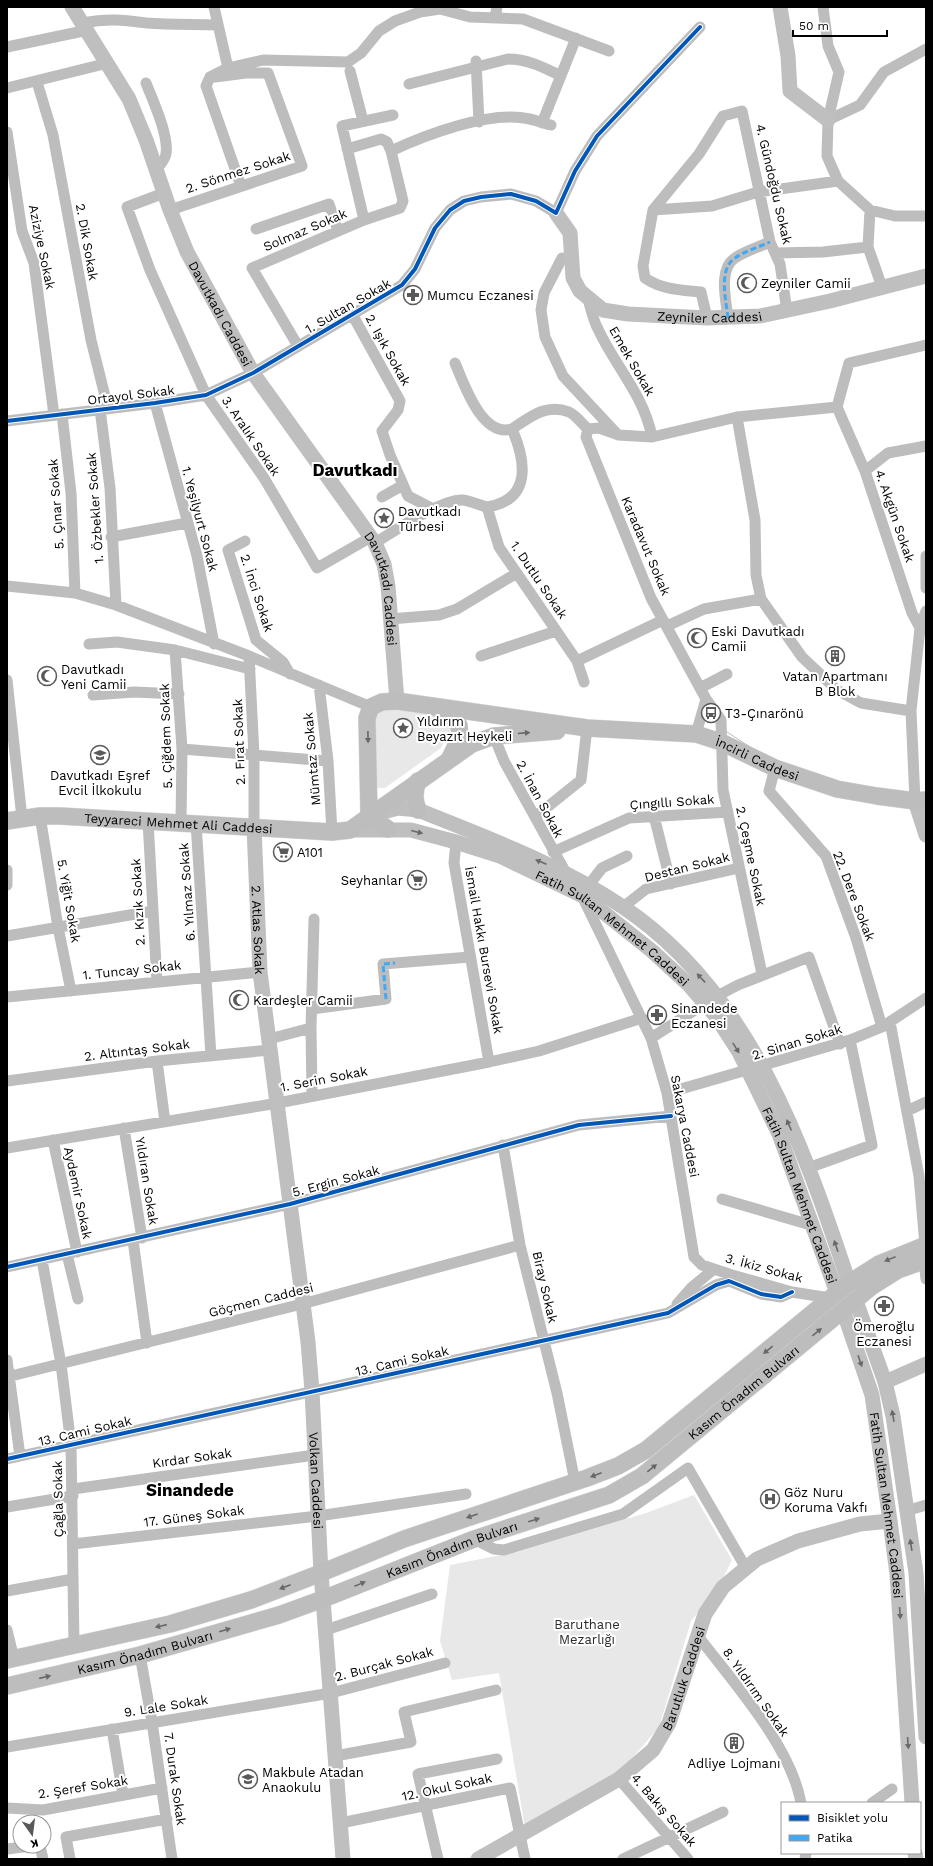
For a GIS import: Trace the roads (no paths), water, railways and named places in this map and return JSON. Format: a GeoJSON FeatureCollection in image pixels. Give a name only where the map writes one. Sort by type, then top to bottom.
{"type":"FeatureCollection","features":[{"type":"Feature","properties":{"kind":"main road","name":"Davutkadı Caddesi"},"geometry":{"type":"LineString","coordinates":[[72,7],[129,99],[187,252],[253,373],[373,540],[384,564],[388,586],[397,701]]}},
{"type":"Feature","properties":{"kind":"main road"},"geometry":{"type":"LineString","coordinates":[[780,7],[788,56],[790,91],[828,120]]}},
{"type":"Feature","properties":{"kind":"main road","name":"Zeyniler Caddesi"},"geometry":{"type":"LineString","coordinates":[[556,213],[570,233],[573,278],[580,292],[603,310],[628,314],[707,318],[760,316],[787,311],[926,276]]}},
{"type":"Feature","properties":{"kind":"main road"},"geometry":{"type":"LineString","coordinates":[[369,816],[367,718],[371,707],[382,702],[397,701],[432,705],[587,728]]}},
{"type":"Feature","properties":{"kind":"main road"},"geometry":{"type":"LineString","coordinates":[[432,705],[451,717],[459,725],[460,737],[449,760]]}},
{"type":"Feature","properties":{"kind":"main road"},"geometry":{"type":"LineString","coordinates":[[350,830],[472,744],[494,736],[587,728]]}},
{"type":"Feature","properties":{"kind":"main road","name":"İncirli Caddesi"},"geometry":{"type":"LineString","coordinates":[[587,728],[696,734],[721,742],[775,768],[837,789],[920,800]]}},
{"type":"Feature","properties":{"kind":"main road"},"geometry":{"type":"LineString","coordinates":[[418,781],[415,791],[415,800],[418,810]]}},
{"type":"Feature","properties":{"kind":"main road"},"geometry":{"type":"LineString","coordinates":[[920,800],[926,835]]}},
{"type":"Feature","properties":{"kind":"main road","name":"Fatih Sultan Mehmet Caddesi"},"geometry":{"type":"LineString","coordinates":[[369,816],[398,808],[418,810],[566,873],[652,951],[712,1000]]}},
{"type":"Feature","properties":{"kind":"main road","name":"Teyyareci Mehmet Ali Caddesi"},"geometry":{"type":"LineString","coordinates":[[14,819],[40,816],[189,822],[332,832],[350,830]]}},
{"type":"Feature","properties":{"kind":"main road"},"geometry":{"type":"LineString","coordinates":[[369,816],[388,829]]}},
{"type":"Feature","properties":{"kind":"main road","name":"2. Atlas Sokak"},"geometry":{"type":"LineString","coordinates":[[254,827],[260,972],[278,1102]]}},
{"type":"Feature","properties":{"kind":"main road","name":"Fatih Sultan Mehmet Caddesi"},"geometry":{"type":"LineString","coordinates":[[350,830],[411,830],[500,856],[623,907],[679,954],[712,1000],[756,1069],[808,1168],[839,1291]]}},
{"type":"Feature","properties":{"kind":"main road","name":"Fatih Sultan Mehmet Caddesi"},"geometry":{"type":"LineString","coordinates":[[756,1069],[779,1134],[839,1291],[850,1306],[885,1382],[893,1416],[906,1511],[921,1572],[926,1737]]}},
{"type":"Feature","properties":{"kind":"main road","name":"Volkan Caddesi"},"geometry":{"type":"LineString","coordinates":[[278,1102],[312,1391],[321,1573],[343,1859]]}},
{"type":"Feature","properties":{"kind":"main road","name":"Kasım Önadım Bulvarı"},"geometry":{"type":"LineString","coordinates":[[10,1660],[170,1624],[251,1600],[404,1539],[575,1482],[618,1466],[646,1450],[839,1291],[879,1264],[925,1253]]}},
{"type":"Feature","properties":{"kind":"main road","name":"Kasım Önadım Bulvarı"},"geometry":{"type":"LineString","coordinates":[[7,1686],[140,1655],[279,1615],[324,1599],[474,1539],[609,1495],[642,1476],[850,1306],[871,1287],[925,1253]]}},
{"type":"Feature","properties":{"kind":"main road","name":"Fatih Sultan Mehmet Caddesi"},"geometry":{"type":"LineString","coordinates":[[850,1306],[872,1395],[897,1574],[912,1802]]}},
{"type":"Feature","properties":{"kind":"main road"},"geometry":{"type":"LineString","coordinates":[[885,1382],[926,1364]]}},
{"type":"Feature","properties":{"kind":"main road","name":"Barutluk Caddesi"},"geometry":{"type":"LineString","coordinates":[[478,1859],[619,1780],[653,1750],[669,1723],[705,1614],[723,1587],[746,1568],[757,1559],[798,1541],[860,1524],[890,1521]]}},
{"type":"Feature","properties":{"kind":"street"},"geometry":{"type":"LineString","coordinates":[[214,7],[228,68]]}},
{"type":"Feature","properties":{"kind":"street"},"geometry":{"type":"LineString","coordinates":[[823,7],[828,46],[839,72],[828,120],[827,156],[838,181],[870,210],[895,216],[926,216]]}},
{"type":"Feature","properties":{"kind":"street"},"geometry":{"type":"LineString","coordinates":[[241,186],[206,86],[210,77],[228,68],[263,60],[348,62],[361,53],[379,31],[395,21],[420,12],[440,8],[470,17],[496,12],[523,19],[609,51]]}},
{"type":"Feature","properties":{"kind":"street"},"geometry":{"type":"LineString","coordinates":[[7,46],[85,27],[99,20],[123,19],[148,23],[218,25]]}},
{"type":"Feature","properties":{"kind":"street"},"geometry":{"type":"LineString","coordinates":[[556,213],[575,171],[597,136],[700,27]]}},
{"type":"Feature","properties":{"kind":"street"},"geometry":{"type":"LineString","coordinates":[[346,149],[381,139],[387,142],[391,150],[421,137],[498,118],[523,118],[546,124],[561,76],[576,38]]}},
{"type":"Feature","properties":{"kind":"street"},"geometry":{"type":"LineString","coordinates":[[828,120],[860,105],[884,72],[926,49]]}},
{"type":"Feature","properties":{"kind":"street"},"geometry":{"type":"LineString","coordinates":[[408,84],[477,64],[508,59],[520,59],[533,63],[561,76]]}},
{"type":"Feature","properties":{"kind":"street"},"geometry":{"type":"LineString","coordinates":[[7,88],[37,82],[108,63]]}},
{"type":"Feature","properties":{"kind":"street"},"geometry":{"type":"LineString","coordinates":[[477,64],[479,122]]}},
{"type":"Feature","properties":{"kind":"street"},"geometry":{"type":"LineString","coordinates":[[350,71],[363,121]]}},
{"type":"Feature","properties":{"kind":"street","name":"2. Sönmez Sokak"},"geometry":{"type":"LineString","coordinates":[[170,210],[302,166],[268,73],[246,73],[222,77],[210,77]]}},
{"type":"Feature","properties":{"kind":"street","name":"2. Dik Sokak"},"geometry":{"type":"LineString","coordinates":[[37,82],[53,135],[104,409]]}},
{"type":"Feature","properties":{"kind":"street"},"geometry":{"type":"LineString","coordinates":[[146,83],[164,134],[166,153],[164,159],[156,170]]}},
{"type":"Feature","properties":{"kind":"street","name":"4. Gündoğdu Sokak"},"geometry":{"type":"LineString","coordinates":[[652,210],[699,154],[723,116],[742,111],[758,192],[770,242],[780,264],[787,311]]}},
{"type":"Feature","properties":{"kind":"street"},"geometry":{"type":"LineString","coordinates":[[364,220],[346,149],[342,126],[393,115]]}},
{"type":"Feature","properties":{"kind":"street","name":"Aziziye Sokak"},"geometry":{"type":"LineString","coordinates":[[7,132],[22,231],[34,263],[58,414]]}},
{"type":"Feature","properties":{"kind":"street","name":"Solmaz Sokak"},"geometry":{"type":"LineString","coordinates":[[298,346],[252,268],[364,220],[400,208],[403,201],[391,150]]}},
{"type":"Feature","properties":{"kind":"street"},"geometry":{"type":"LineString","coordinates":[[707,318],[701,292],[677,290],[654,285],[645,278],[643,266],[652,210],[712,206],[758,192],[838,181]]}},
{"type":"Feature","properties":{"kind":"street","name":"3. Aralık Sokak"},"geometry":{"type":"LineString","coordinates":[[164,193],[127,207],[150,270],[206,394],[264,478],[317,568],[373,540]]}},
{"type":"Feature","properties":{"kind":"street","name":"1. Sultan Sokak"},"geometry":{"type":"LineString","coordinates":[[253,373],[402,285],[415,268],[435,228],[450,210],[464,201],[481,197],[511,194],[536,201],[556,213]]}},
{"type":"Feature","properties":{"kind":"street"},"geometry":{"type":"LineString","coordinates":[[256,230],[329,204],[338,231]]}},
{"type":"Feature","properties":{"kind":"street"},"geometry":{"type":"LineString","coordinates":[[870,210],[868,247],[882,287]]}},
{"type":"Feature","properties":{"kind":"street"},"geometry":{"type":"LineString","coordinates":[[728,318],[725,281],[727,266],[735,258],[770,242]]}},
{"type":"Feature","properties":{"kind":"street"},"geometry":{"type":"LineString","coordinates":[[775,253],[823,252],[868,247]]}},
{"type":"Feature","properties":{"kind":"street"},"geometry":{"type":"LineString","coordinates":[[562,258],[544,293],[541,310],[545,337],[563,376],[618,435]]}},
{"type":"Feature","properties":{"kind":"street","name":"Emek Sokak"},"geometry":{"type":"LineString","coordinates":[[588,299],[598,329],[639,398],[649,422],[652,437]]}},
{"type":"Feature","properties":{"kind":"street","name":"2. Işık Sokak"},"geometry":{"type":"LineString","coordinates":[[352,314],[400,401],[398,410],[382,431],[390,455],[403,484]]}},
{"type":"Feature","properties":{"kind":"street"},"geometry":{"type":"LineString","coordinates":[[455,363],[470,397],[481,416],[492,426],[505,430],[512,428],[534,414],[551,408],[570,412],[588,429],[599,428],[618,435],[652,437],[736,417],[837,406],[849,364],[926,345]]}},
{"type":"Feature","properties":{"kind":"street","name":"Ortayol Sokak"},"geometry":{"type":"LineString","coordinates":[[7,421],[155,403],[206,394],[253,373]]}},
{"type":"Feature","properties":{"kind":"street","name":"1. Yeşilyurt Sokak"},"geometry":{"type":"LineString","coordinates":[[155,403],[197,556],[214,644]]}},
{"type":"Feature","properties":{"kind":"street","name":"4. Akgün Sokak"},"geometry":{"type":"LineString","coordinates":[[837,406],[865,471],[912,613],[923,629]]}},
{"type":"Feature","properties":{"kind":"street","name":"1. Özbekler Sokak"},"geometry":{"type":"LineString","coordinates":[[104,409],[116,605]]}},
{"type":"Feature","properties":{"kind":"street","name":"5. Çınar Sokak"},"geometry":{"type":"LineString","coordinates":[[58,414],[71,493],[75,593]]}},
{"type":"Feature","properties":{"kind":"street"},"geometry":{"type":"LineString","coordinates":[[736,417],[755,520],[756,575],[761,599],[802,657],[837,690],[861,703],[911,711]]}},
{"type":"Feature","properties":{"kind":"street"},"geometry":{"type":"LineString","coordinates":[[373,540],[433,509],[462,500],[487,507],[501,505],[515,495],[520,486],[523,471],[519,445],[512,428]]}},
{"type":"Feature","properties":{"kind":"street","name":"Karadavut Sokak"},"geometry":{"type":"LineString","coordinates":[[588,429],[586,437],[651,598],[706,699],[720,720],[721,742]]}},
{"type":"Feature","properties":{"kind":"street"},"geometry":{"type":"LineString","coordinates":[[865,471],[888,454],[926,446]]}},
{"type":"Feature","properties":{"kind":"street"},"geometry":{"type":"LineString","coordinates":[[382,497],[403,484],[408,496],[433,509]]}},
{"type":"Feature","properties":{"kind":"street","name":"1. Dutlu Sokak"},"geometry":{"type":"LineString","coordinates":[[487,507],[499,547],[577,661],[584,682]]}},
{"type":"Feature","properties":{"kind":"street"},"geometry":{"type":"LineString","coordinates":[[111,537],[188,523]]}},
{"type":"Feature","properties":{"kind":"street","name":"2. İnci Sokak"},"geometry":{"type":"LineString","coordinates":[[245,541],[228,550],[256,640],[283,662],[290,674]]}},
{"type":"Feature","properties":{"kind":"street"},"geometry":{"type":"LineString","coordinates":[[926,556],[926,588]]}},
{"type":"Feature","properties":{"kind":"street"},"geometry":{"type":"LineString","coordinates":[[390,619],[439,615],[457,609],[517,573]]}},
{"type":"Feature","properties":{"kind":"street"},"geometry":{"type":"LineString","coordinates":[[7,586],[75,593],[116,605],[214,644],[249,656],[371,707]]}},
{"type":"Feature","properties":{"kind":"street"},"geometry":{"type":"LineString","coordinates":[[577,661],[665,623],[704,609],[761,599]]}},
{"type":"Feature","properties":{"kind":"street"},"geometry":{"type":"LineString","coordinates":[[920,800],[911,711],[926,611]]}},
{"type":"Feature","properties":{"kind":"street","name":"1. Dutlu Sokak"},"geometry":{"type":"LineString","coordinates":[[481,656],[556,630]]}},
{"type":"Feature","properties":{"kind":"street"},"geometry":{"type":"LineString","coordinates":[[89,644],[117,642],[175,650],[250,669]]}},
{"type":"Feature","properties":{"kind":"street","name":"5. Çiğdem Sokak"},"geometry":{"type":"LineString","coordinates":[[175,650],[189,822]]}},
{"type":"Feature","properties":{"kind":"street","name":"2. Fırat Sokak"},"geometry":{"type":"LineString","coordinates":[[249,656],[254,754],[254,827]]}},
{"type":"Feature","properties":{"kind":"street"},"geometry":{"type":"LineString","coordinates":[[700,688],[727,674]]}},
{"type":"Feature","properties":{"kind":"street"},"geometry":{"type":"LineString","coordinates":[[7,680],[14,819]]}},
{"type":"Feature","properties":{"kind":"street","name":"Mümtaz Sokak"},"geometry":{"type":"LineString","coordinates":[[320,685],[328,760],[332,832]]}},
{"type":"Feature","properties":{"kind":"street"},"geometry":{"type":"LineString","coordinates":[[93,695],[134,692],[179,694]]}},
{"type":"Feature","properties":{"kind":"street"},"geometry":{"type":"LineString","coordinates":[[696,734],[706,699]]}},
{"type":"Feature","properties":{"kind":"street"},"geometry":{"type":"LineString","coordinates":[[535,817],[581,780],[587,728]]}},
{"type":"Feature","properties":{"kind":"street","name":"2. İnan Sokak"},"geometry":{"type":"LineString","coordinates":[[494,736],[504,761],[553,852],[566,873]]}},
{"type":"Feature","properties":{"kind":"street","name":"2. Çeşme Sokak"},"geometry":{"type":"LineString","coordinates":[[721,742],[723,790],[762,974]]}},
{"type":"Feature","properties":{"kind":"street"},"geometry":{"type":"LineString","coordinates":[[182,749],[328,760]]}},
{"type":"Feature","properties":{"kind":"street","name":"22. Dere Sokak"},"geometry":{"type":"LineString","coordinates":[[775,768],[769,791],[826,856],[886,1024],[923,1175],[926,1279]]}},
{"type":"Feature","properties":{"kind":"street","name":"Çıngıllı Sokak"},"geometry":{"type":"LineString","coordinates":[[553,852],[628,818],[728,812]]}},
{"type":"Feature","properties":{"kind":"street","name":"5. Yiğit Sokak"},"geometry":{"type":"LineString","coordinates":[[40,816],[58,927],[71,991]]}},
{"type":"Feature","properties":{"kind":"street"},"geometry":{"type":"LineString","coordinates":[[654,816],[671,884]]}},
{"type":"Feature","properties":{"kind":"street","name":"2. Kızık Sokak"},"geometry":{"type":"LineString","coordinates":[[148,821],[157,982]]}},
{"type":"Feature","properties":{"kind":"street","name":"6. Yılmaz Sokak"},"geometry":{"type":"LineString","coordinates":[[189,822],[207,977],[211,1056]]}},
{"type":"Feature","properties":{"kind":"street","name":"İsmail Hakkı Bursevi Sokak"},"geometry":{"type":"LineString","coordinates":[[456,842],[454,863],[489,1062]]}},
{"type":"Feature","properties":{"kind":"street"},"geometry":{"type":"LineString","coordinates":[[585,891],[602,868],[627,856]]}},
{"type":"Feature","properties":{"kind":"street","name":"Destan Sokak"},"geometry":{"type":"LineString","coordinates":[[623,907],[646,889],[739,868]]}},
{"type":"Feature","properties":{"kind":"street"},"geometry":{"type":"LineString","coordinates":[[7,870],[7,885]]}},
{"type":"Feature","properties":{"kind":"street","name":"Sakarya Caddesi"},"geometry":{"type":"LineString","coordinates":[[585,891],[651,1038],[667,1092],[694,1257]]}},
{"type":"Feature","properties":{"kind":"street"},"geometry":{"type":"LineString","coordinates":[[7,936],[153,911]]}},
{"type":"Feature","properties":{"kind":"street"},"geometry":{"type":"LineString","coordinates":[[312,1096],[311,1028],[314,919]]}},
{"type":"Feature","properties":{"kind":"street"},"geometry":{"type":"LineString","coordinates":[[312,1009],[386,999],[382,964],[470,957]]}},
{"type":"Feature","properties":{"kind":"street"},"geometry":{"type":"LineString","coordinates":[[651,1038],[712,1000],[762,974],[809,957],[845,1042],[872,1145],[808,1168]]}},
{"type":"Feature","properties":{"kind":"street","name":"1. Tuncay Sokak"},"geometry":{"type":"LineString","coordinates":[[7,997],[260,972]]}},
{"type":"Feature","properties":{"kind":"street","name":"2. Sinan Sokak"},"geometry":{"type":"LineString","coordinates":[[667,1092],[756,1069],[845,1042],[886,1024],[926,998]]}},
{"type":"Feature","properties":{"kind":"street","name":"1. Serin Sokak"},"geometry":{"type":"LineString","coordinates":[[7,1148],[312,1096],[489,1062],[539,1051],[642,1018]]}},
{"type":"Feature","properties":{"kind":"street","name":"2. Altıntaş Sokak"},"geometry":{"type":"LineString","coordinates":[[7,1081],[157,1061],[211,1056],[270,1044],[311,1028]]}},
{"type":"Feature","properties":{"kind":"street"},"geometry":{"type":"LineString","coordinates":[[157,1061],[165,1122]]}},
{"type":"Feature","properties":{"kind":"street"},"geometry":{"type":"LineString","coordinates":[[907,1111],[926,1102]]}},
{"type":"Feature","properties":{"kind":"street","name":"5. Ergin Sokak"},"geometry":{"type":"LineString","coordinates":[[7,1267],[290,1204],[504,1144],[579,1125],[671,1116]]}},
{"type":"Feature","properties":{"kind":"street","name":"Yıldıran Sokak"},"geometry":{"type":"LineString","coordinates":[[124,1128],[147,1343]]}},
{"type":"Feature","properties":{"kind":"street","name":"Aydemir Sokak"},"geometry":{"type":"LineString","coordinates":[[53,1140],[72,1253],[78,1299]]}},
{"type":"Feature","properties":{"kind":"street","name":"Biray Sokak"},"geometry":{"type":"LineString","coordinates":[[504,1144],[520,1244],[542,1340],[557,1393],[575,1482]]}},
{"type":"Feature","properties":{"kind":"street"},"geometry":{"type":"LineString","coordinates":[[722,1199],[814,1226]]}},
{"type":"Feature","properties":{"kind":"street","name":"Göçmen Caddesi"},"geometry":{"type":"LineString","coordinates":[[9,1377],[302,1304],[520,1244]]}},
{"type":"Feature","properties":{"kind":"street","name":"3. İkiz Sokak"},"geometry":{"type":"LineString","coordinates":[[694,1257],[702,1265],[792,1292],[839,1291]]}},
{"type":"Feature","properties":{"kind":"street","name":"Çağla Sokak"},"geometry":{"type":"LineString","coordinates":[[42,1260],[61,1364],[72,1445],[74,1645]]}},
{"type":"Feature","properties":{"kind":"street"},"geometry":{"type":"LineString","coordinates":[[668,1313],[691,1288],[714,1269]]}},
{"type":"Feature","properties":{"kind":"street","name":"13. Cami Sokak"},"geometry":{"type":"LineString","coordinates":[[7,1459],[668,1313],[716,1284],[729,1281],[761,1294],[781,1298],[792,1292]]}},
{"type":"Feature","properties":{"kind":"street"},"geometry":{"type":"LineString","coordinates":[[7,1360],[20,1456]]}},
{"type":"Feature","properties":{"kind":"street","name":"Kırdar Sokak"},"geometry":{"type":"LineString","coordinates":[[7,1507],[73,1492],[315,1455]]}},
{"type":"Feature","properties":{"kind":"street"},"geometry":{"type":"LineString","coordinates":[[474,1539],[494,1549],[504,1550],[623,1514],[688,1468],[746,1568]]}},
{"type":"Feature","properties":{"kind":"street","name":"17. Güneş Sokak"},"geometry":{"type":"LineString","coordinates":[[73,1544],[318,1516],[466,1494]]}},
{"type":"Feature","properties":{"kind":"street"},"geometry":{"type":"LineString","coordinates":[[906,1511],[926,1505]]}},
{"type":"Feature","properties":{"kind":"street"},"geometry":{"type":"LineString","coordinates":[[7,1591],[73,1579]]}},
{"type":"Feature","properties":{"kind":"street"},"geometry":{"type":"LineString","coordinates":[[326,1630],[432,1594]]}},
{"type":"Feature","properties":{"kind":"street"},"geometry":{"type":"LineString","coordinates":[[7,1630],[10,1660]]}},
{"type":"Feature","properties":{"kind":"street","name":"8. Yıldırım Sokak"},"geometry":{"type":"LineString","coordinates":[[698,1636],[759,1716],[790,1768],[798,1788],[801,1802]]}},
{"type":"Feature","properties":{"kind":"street","name":"7. Durak Sokak"},"geometry":{"type":"LineString","coordinates":[[140,1655],[152,1722],[172,1859]]}},
{"type":"Feature","properties":{"kind":"street","name":"2. Burçak Sokak"},"geometry":{"type":"LineString","coordinates":[[330,1694],[445,1662]]}},
{"type":"Feature","properties":{"kind":"street"},"geometry":{"type":"LineString","coordinates":[[335,1756],[411,1742],[404,1712],[496,1690]]}},
{"type":"Feature","properties":{"kind":"street","name":"9. Lale Sokak"},"geometry":{"type":"LineString","coordinates":[[7,1747],[330,1694]]}},
{"type":"Feature","properties":{"kind":"street"},"geometry":{"type":"LineString","coordinates":[[112,1729],[123,1795]]}},
{"type":"Feature","properties":{"kind":"street"},"geometry":{"type":"LineString","coordinates":[[438,1859],[418,1774],[497,1759]]}},
{"type":"Feature","properties":{"kind":"street","name":"4. Bakış Sokak"},"geometry":{"type":"LineString","coordinates":[[619,1780],[688,1859]]}},
{"type":"Feature","properties":{"kind":"street","name":"2. Şeref Sokak"},"geometry":{"type":"LineString","coordinates":[[7,1808],[43,1810],[162,1788]]}},
{"type":"Feature","properties":{"kind":"street","name":"12. Okul Sokak"},"geometry":{"type":"LineString","coordinates":[[341,1823],[510,1788],[519,1836]]}},
{"type":"Feature","properties":{"kind":"street"},"geometry":{"type":"LineString","coordinates":[[873,1802],[892,1789]]}},
{"type":"Feature","properties":{"kind":"street"},"geometry":{"type":"LineString","coordinates":[[623,1859],[723,1812]]}},
{"type":"Feature","properties":{"kind":"street"},"geometry":{"type":"LineString","coordinates":[[70,1859],[66,1837],[167,1819]]}},
{"type":"Feature","properties":{"kind":"street"},"geometry":{"type":"LineString","coordinates":[[519,1836],[525,1859]]}},
{"type":"Feature","properties":{"kind":"tram line"},"geometry":{"type":"LineString","coordinates":[[707,706],[721,728],[776,764],[838,786],[877,793],[914,797],[926,796]]}},
{"type":"Feature","properties":{"kind":"place","name":"Zeyniler Camii"},"geometry":{"type":"Point","coordinates":[747,283]}},
{"type":"Feature","properties":{"kind":"place","name":"Mumcu Eczanesi"},"geometry":{"type":"Point","coordinates":[413,295]}},
{"type":"Feature","properties":{"kind":"place","name":"Davutkadı Türbesi"},"geometry":{"type":"Point","coordinates":[384,518]}},
{"type":"Feature","properties":{"kind":"place","name":"Eski Davutkadı Camii"},"geometry":{"type":"Point","coordinates":[697,638]}},
{"type":"Feature","properties":{"kind":"place","name":"Vatan Apartmanı B Blok"},"geometry":{"type":"Point","coordinates":[835,656]}},
{"type":"Feature","properties":{"kind":"place","name":"Davutkadı Yeni Camii"},"geometry":{"type":"Point","coordinates":[47,676]}},
{"type":"Feature","properties":{"kind":"place","name":"T3-Çınarönü"},"geometry":{"type":"Point","coordinates":[711,713]}},
{"type":"Feature","properties":{"kind":"place","name":"Yıldırım Beyazıt Heykeli"},"geometry":{"type":"Point","coordinates":[403,728]}},
{"type":"Feature","properties":{"kind":"place","name":"Davutkadı Eşref Evcil İlkokulu"},"geometry":{"type":"Point","coordinates":[100,755]}},
{"type":"Feature","properties":{"kind":"place","name":"A101"},"geometry":{"type":"Point","coordinates":[283,852]}},
{"type":"Feature","properties":{"kind":"place","name":"Seyhanlar"},"geometry":{"type":"Point","coordinates":[417,880]}},
{"type":"Feature","properties":{"kind":"place","name":"Kardeşler Camii"},"geometry":{"type":"Point","coordinates":[239,1000]}},
{"type":"Feature","properties":{"kind":"place","name":"Sinandede Eczanesi"},"geometry":{"type":"Point","coordinates":[657,1015]}},
{"type":"Feature","properties":{"kind":"place","name":"Ömeroğlu Eczanesi"},"geometry":{"type":"Point","coordinates":[884,1306]}},
{"type":"Feature","properties":{"kind":"place","name":"Göz Nuru Koruma Vakfı"},"geometry":{"type":"Point","coordinates":[770,1499]}},
{"type":"Feature","properties":{"kind":"place","name":"Adliye Lojmanı"},"geometry":{"type":"Point","coordinates":[734,1743]}},
{"type":"Feature","properties":{"kind":"place","name":"Makbule Atadan Anaokulu"},"geometry":{"type":"Point","coordinates":[248,1779]}},
{"type":"Feature","properties":{"kind":"district","name":"Davutkadı"},"geometry":{"type":"Point","coordinates":[355,470]}},
{"type":"Feature","properties":{"kind":"district","name":"Sinandede"},"geometry":{"type":"Point","coordinates":[190,1490]}},
{"type":"Feature","properties":{"kind":"park label","name":"Baruthane Mezarlığı"},"geometry":{"type":"Point","coordinates":[587,1632]}}]}
